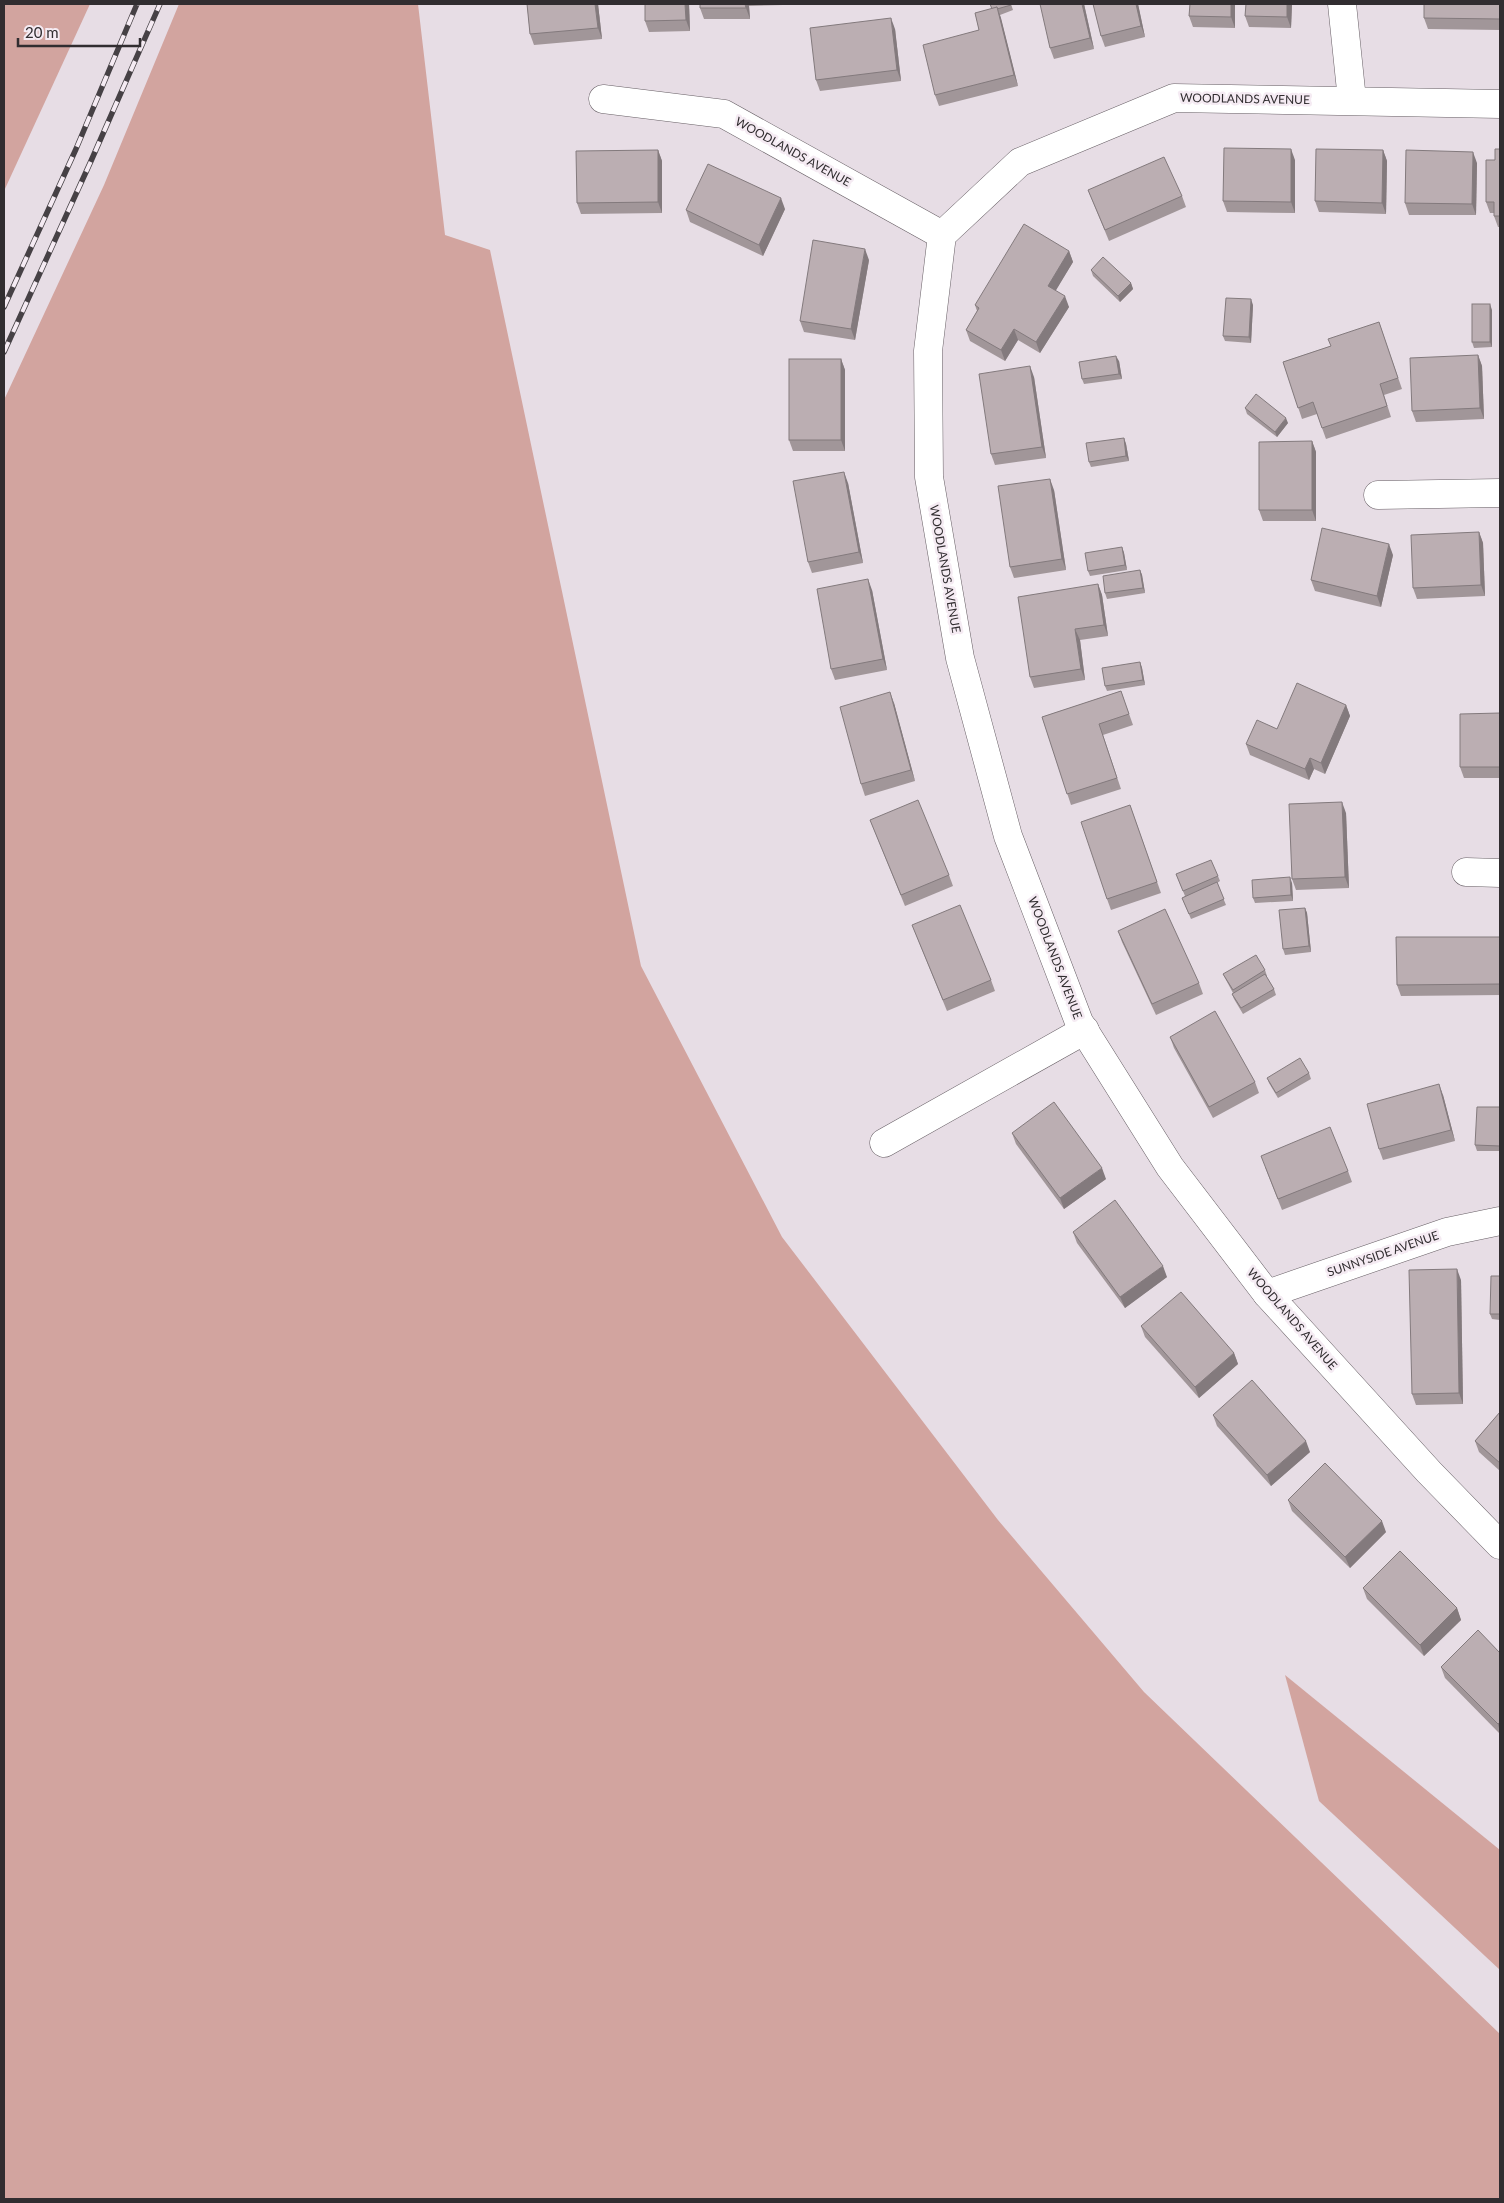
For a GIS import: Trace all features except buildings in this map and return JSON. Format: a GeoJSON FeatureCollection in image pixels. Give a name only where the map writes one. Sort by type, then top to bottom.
{"type":"FeatureCollection","features":[{"type":"Feature","properties":{"kind":"street"},"geometry":{"type":"LineString","coordinates":[[1342,4],[1352,100]]}},
{"type":"Feature","properties":{"kind":"street","name":"WOODLANDS AVENUE"},"geometry":{"type":"LineString","coordinates":[[1500,104],[1174,98],[1020,162],[942,235],[928,351],[930,477],[960,658],[1008,836],[1079,1022],[1170,1167],[1267,1294],[1429,1472],[1500,1545]]}},
{"type":"Feature","properties":{"kind":"street","name":"WOODLANDS AVENUE"},"geometry":{"type":"LineString","coordinates":[[603,99],[724,114],[942,235]]}},
{"type":"Feature","properties":{"kind":"street"},"geometry":{"type":"LineString","coordinates":[[1378,496],[1500,493]]}},
{"type":"Feature","properties":{"kind":"street"},"geometry":{"type":"LineString","coordinates":[[1466,872],[1500,873]]}},
{"type":"Feature","properties":{"kind":"street"},"geometry":{"type":"LineString","coordinates":[[884,1143],[1085,1030]]}},
{"type":"Feature","properties":{"kind":"street","name":"SUNNYSIDE AVENUE"},"geometry":{"type":"LineString","coordinates":[[1267,1294],[1447,1232],[1500,1221]]}},
{"type":"Feature","properties":{"kind":"shaded area"},"geometry":{"type":"Polygon","coordinates":[[[4,4],[90,4],[4,191],[4,4]]]}},
{"type":"Feature","properties":{"kind":"shaded area"},"geometry":{"type":"Polygon","coordinates":[[[179,4],[418,4],[445,235],[490,250],[641,966],[782,1237],[998,1520],[1144,1692],[1500,2034],[1500,2199],[4,2199],[4,400],[104,185],[179,4]]]}},
{"type":"Feature","properties":{"kind":"shaded area"},"geometry":{"type":"Polygon","coordinates":[[[1285,1675],[1500,1850],[1500,1970],[1319,1801],[1285,1675]]]}},
{"type":"Feature","properties":{"kind":"railway"},"geometry":{"type":"LineString","coordinates":[[4,307],[76,149],[137,4]]}},
{"type":"Feature","properties":{"kind":"railway"},"geometry":{"type":"LineString","coordinates":[[4,352],[160,4]]}}]}
